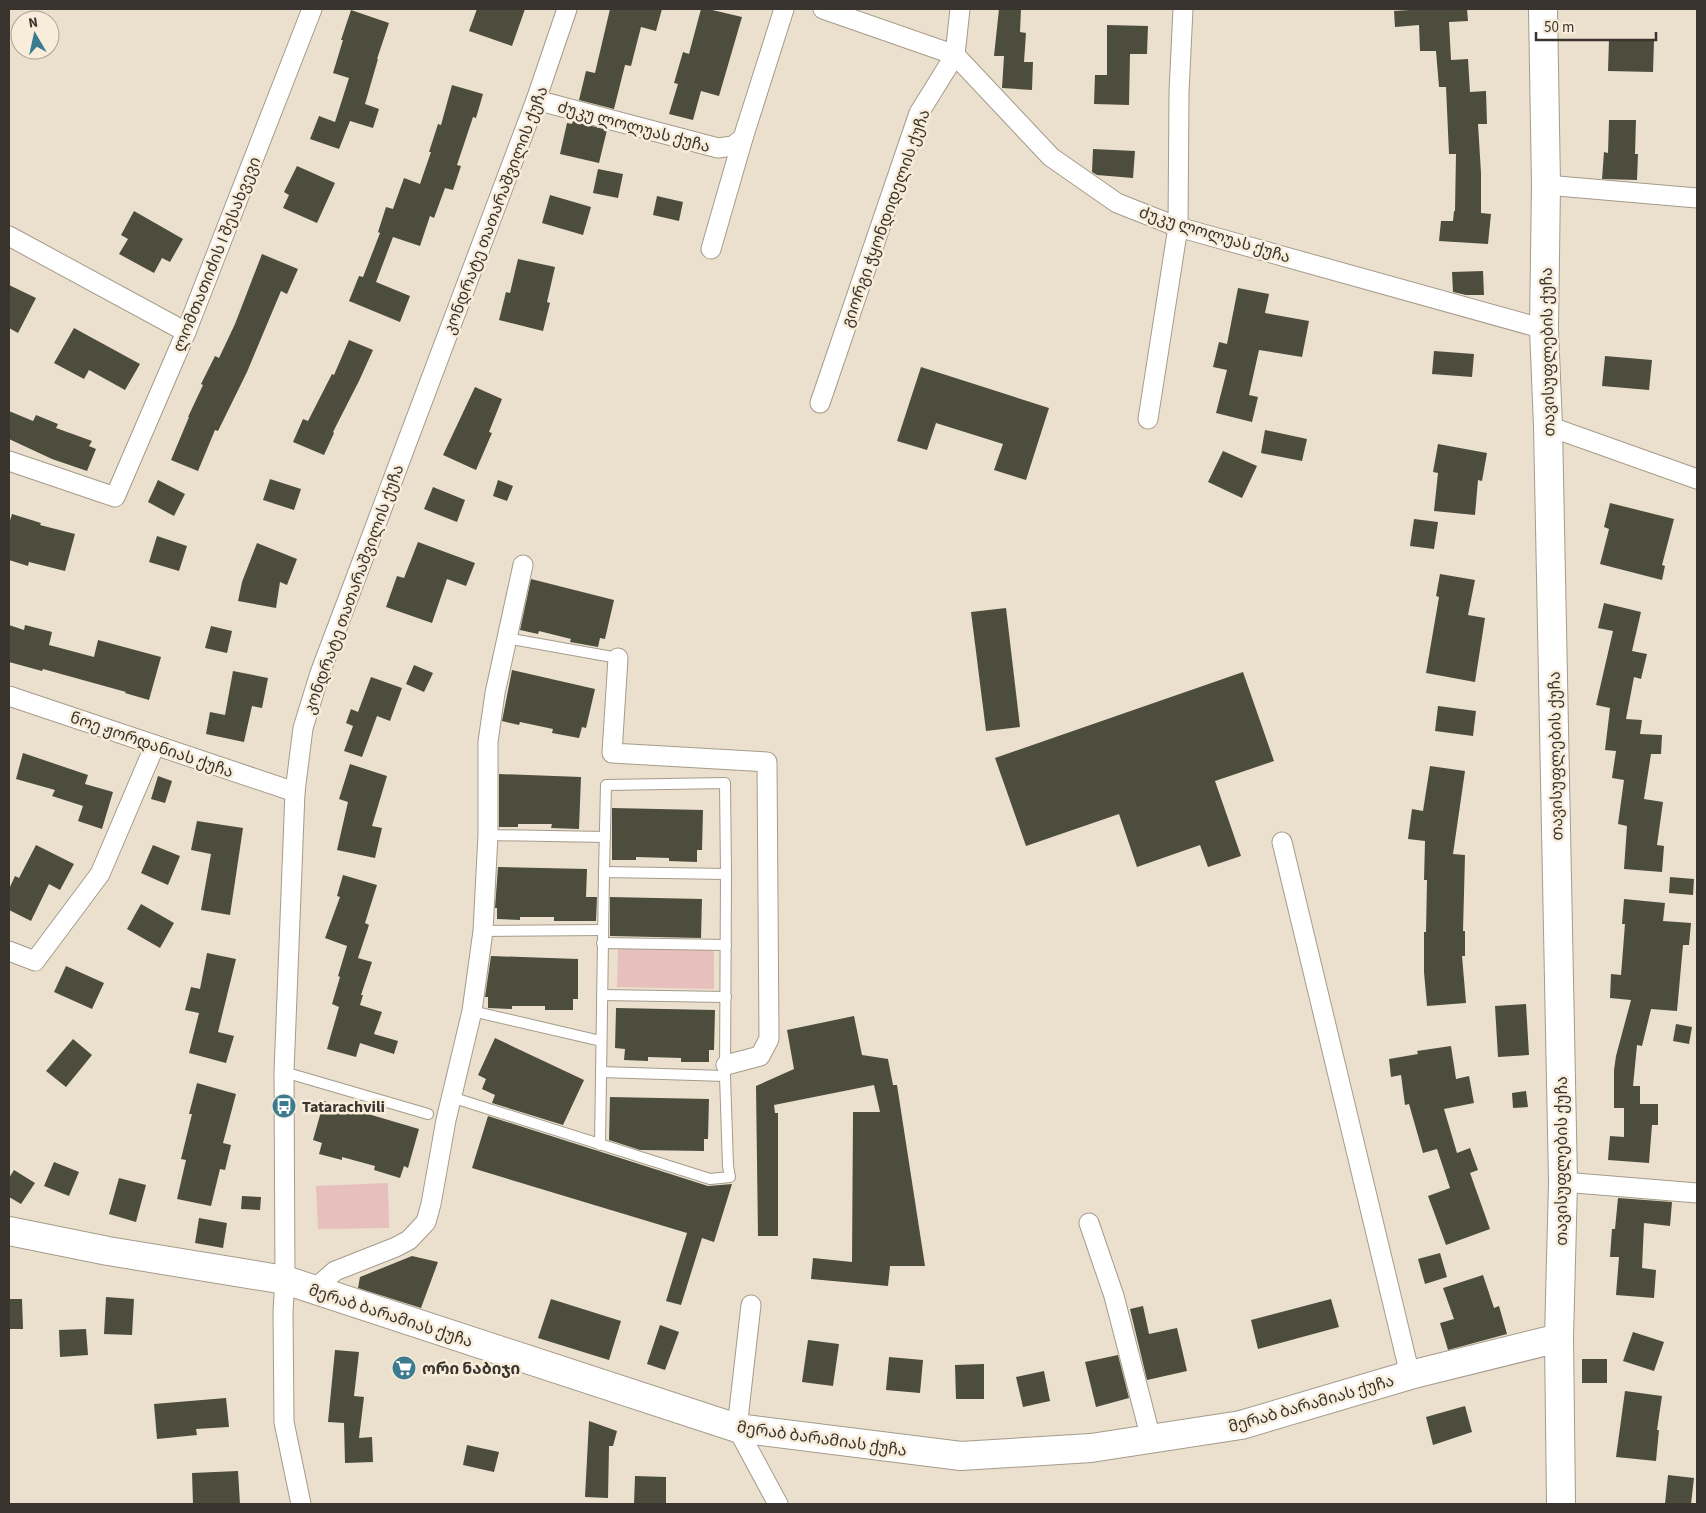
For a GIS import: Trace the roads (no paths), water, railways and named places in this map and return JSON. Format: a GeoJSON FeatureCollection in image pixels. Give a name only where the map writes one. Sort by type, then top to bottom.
{"type":"FeatureCollection","features":[{"type":"Feature","properties":{"kind":"main road","name":"თავისუფლების ქუჩა"},"geometry":{"type":"LineString","coordinates":[[1543,9],[1546,185],[1544,329],[1548,426],[1563,1182],[1559,1338],[1561,1504]]}},
{"type":"Feature","properties":{"kind":"main road","name":"მერაბ ბარამიას ქუჩა"},"geometry":{"type":"LineString","coordinates":[[9,1231],[313,1290],[737,1428],[961,1456],[1091,1448],[1241,1425],[1410,1375],[1559,1338]]}},
{"type":"Feature","properties":{"kind":"street","name":"ლომთათიძის I შესახვევი"},"geometry":{"type":"LineString","coordinates":[[9,460],[115,497],[186,332],[312,9]]}},
{"type":"Feature","properties":{"kind":"street","name":"კონდრატე თათარაშვილის ქუჩა"},"geometry":{"type":"LineString","coordinates":[[301,1504],[284,1422],[283,1311],[285,1284],[284,1072],[295,792],[303,728],[320,673],[536,100],[567,9]]}},
{"type":"Feature","properties":{"kind":"street"},"geometry":{"type":"LineString","coordinates":[[711,249],[743,138],[784,9]]}},
{"type":"Feature","properties":{"kind":"street","name":"ძუკუ ლოლუას ქუჩა"},"geometry":{"type":"LineString","coordinates":[[823,9],[955,56],[1051,158],[1117,203],[1178,227],[1544,329]]}},
{"type":"Feature","properties":{"kind":"street","name":"გიორგი ჭყონდიდელის ქუჩა"},"geometry":{"type":"LineString","coordinates":[[820,402],[920,113],[955,56],[960,9]]}},
{"type":"Feature","properties":{"kind":"street"},"geometry":{"type":"LineString","coordinates":[[1148,419],[1178,227],[1179,92],[1183,9]]}},
{"type":"Feature","properties":{"kind":"street","name":"ძუკუ ლოლუას ქუჩა"},"geometry":{"type":"LineString","coordinates":[[536,100],[718,148],[733,146],[743,138]]}},
{"type":"Feature","properties":{"kind":"street"},"geometry":{"type":"LineString","coordinates":[[1546,185],[1697,198]]}},
{"type":"Feature","properties":{"kind":"street"},"geometry":{"type":"LineString","coordinates":[[9,236],[186,332]]}},
{"type":"Feature","properties":{"kind":"street"},"geometry":{"type":"LineString","coordinates":[[1548,426],[1697,479]]}},
{"type":"Feature","properties":{"kind":"street"},"geometry":{"type":"LineString","coordinates":[[313,1290],[335,1271],[409,1240],[426,1222],[432,1204],[451,1098],[472,1011],[483,931],[488,835],[488,742],[494,693],[523,565]]}},
{"type":"Feature","properties":{"kind":"street"},"geometry":{"type":"LineString","coordinates":[[618,658],[612,753],[767,762],[769,1040],[760,1056],[725,1071]]}},
{"type":"Feature","properties":{"kind":"street","name":"ნოე ჟორდანიას ქუჩა"},"geometry":{"type":"LineString","coordinates":[[9,696],[295,792]]}},
{"type":"Feature","properties":{"kind":"street"},"geometry":{"type":"LineString","coordinates":[[9,951],[35,961],[100,874],[155,745]]}},
{"type":"Feature","properties":{"kind":"street"},"geometry":{"type":"LineString","coordinates":[[1282,842],[1410,1375]]}},
{"type":"Feature","properties":{"kind":"street"},"geometry":{"type":"LineString","coordinates":[[1563,1182],[1697,1193]]}},
{"type":"Feature","properties":{"kind":"street"},"geometry":{"type":"LineString","coordinates":[[1089,1223],[1114,1296],[1150,1439]]}},
{"type":"Feature","properties":{"kind":"street"},"geometry":{"type":"LineString","coordinates":[[751,1305],[737,1428],[778,1504]]}},
{"type":"Feature","properties":{"kind":"lane"},"geometry":{"type":"LineString","coordinates":[[506,638],[618,658]]}},
{"type":"Feature","properties":{"kind":"lane"},"geometry":{"type":"LineString","coordinates":[[451,1098],[600,1145],[710,1179],[730,1177],[725,1071],[725,783],[606,785],[600,1145]]}},
{"type":"Feature","properties":{"kind":"lane"},"geometry":{"type":"LineString","coordinates":[[488,835],[605,837]]}},
{"type":"Feature","properties":{"kind":"lane"},"geometry":{"type":"LineString","coordinates":[[604,872],[726,874]]}},
{"type":"Feature","properties":{"kind":"lane"},"geometry":{"type":"LineString","coordinates":[[483,931],[603,930]]}},
{"type":"Feature","properties":{"kind":"lane"},"geometry":{"type":"LineString","coordinates":[[602,943],[726,945]]}},
{"type":"Feature","properties":{"kind":"lane"},"geometry":{"type":"LineString","coordinates":[[602,995],[726,997]]}},
{"type":"Feature","properties":{"kind":"lane"},"geometry":{"type":"LineString","coordinates":[[472,1011],[601,1041]]}},
{"type":"Feature","properties":{"kind":"lane"},"geometry":{"type":"LineString","coordinates":[[601,1072],[725,1071]]}},
{"type":"Feature","properties":{"kind":"lane"},"geometry":{"type":"LineString","coordinates":[[284,1072],[428,1114]]}},
{"type":"Feature","properties":{"kind":"place","name":"Tatarachvili"},"geometry":{"type":"Point","coordinates":[284,1106]}},
{"type":"Feature","properties":{"kind":"place","name":"ორი ნაბიჯი"},"geometry":{"type":"Point","coordinates":[404,1368]}}]}
